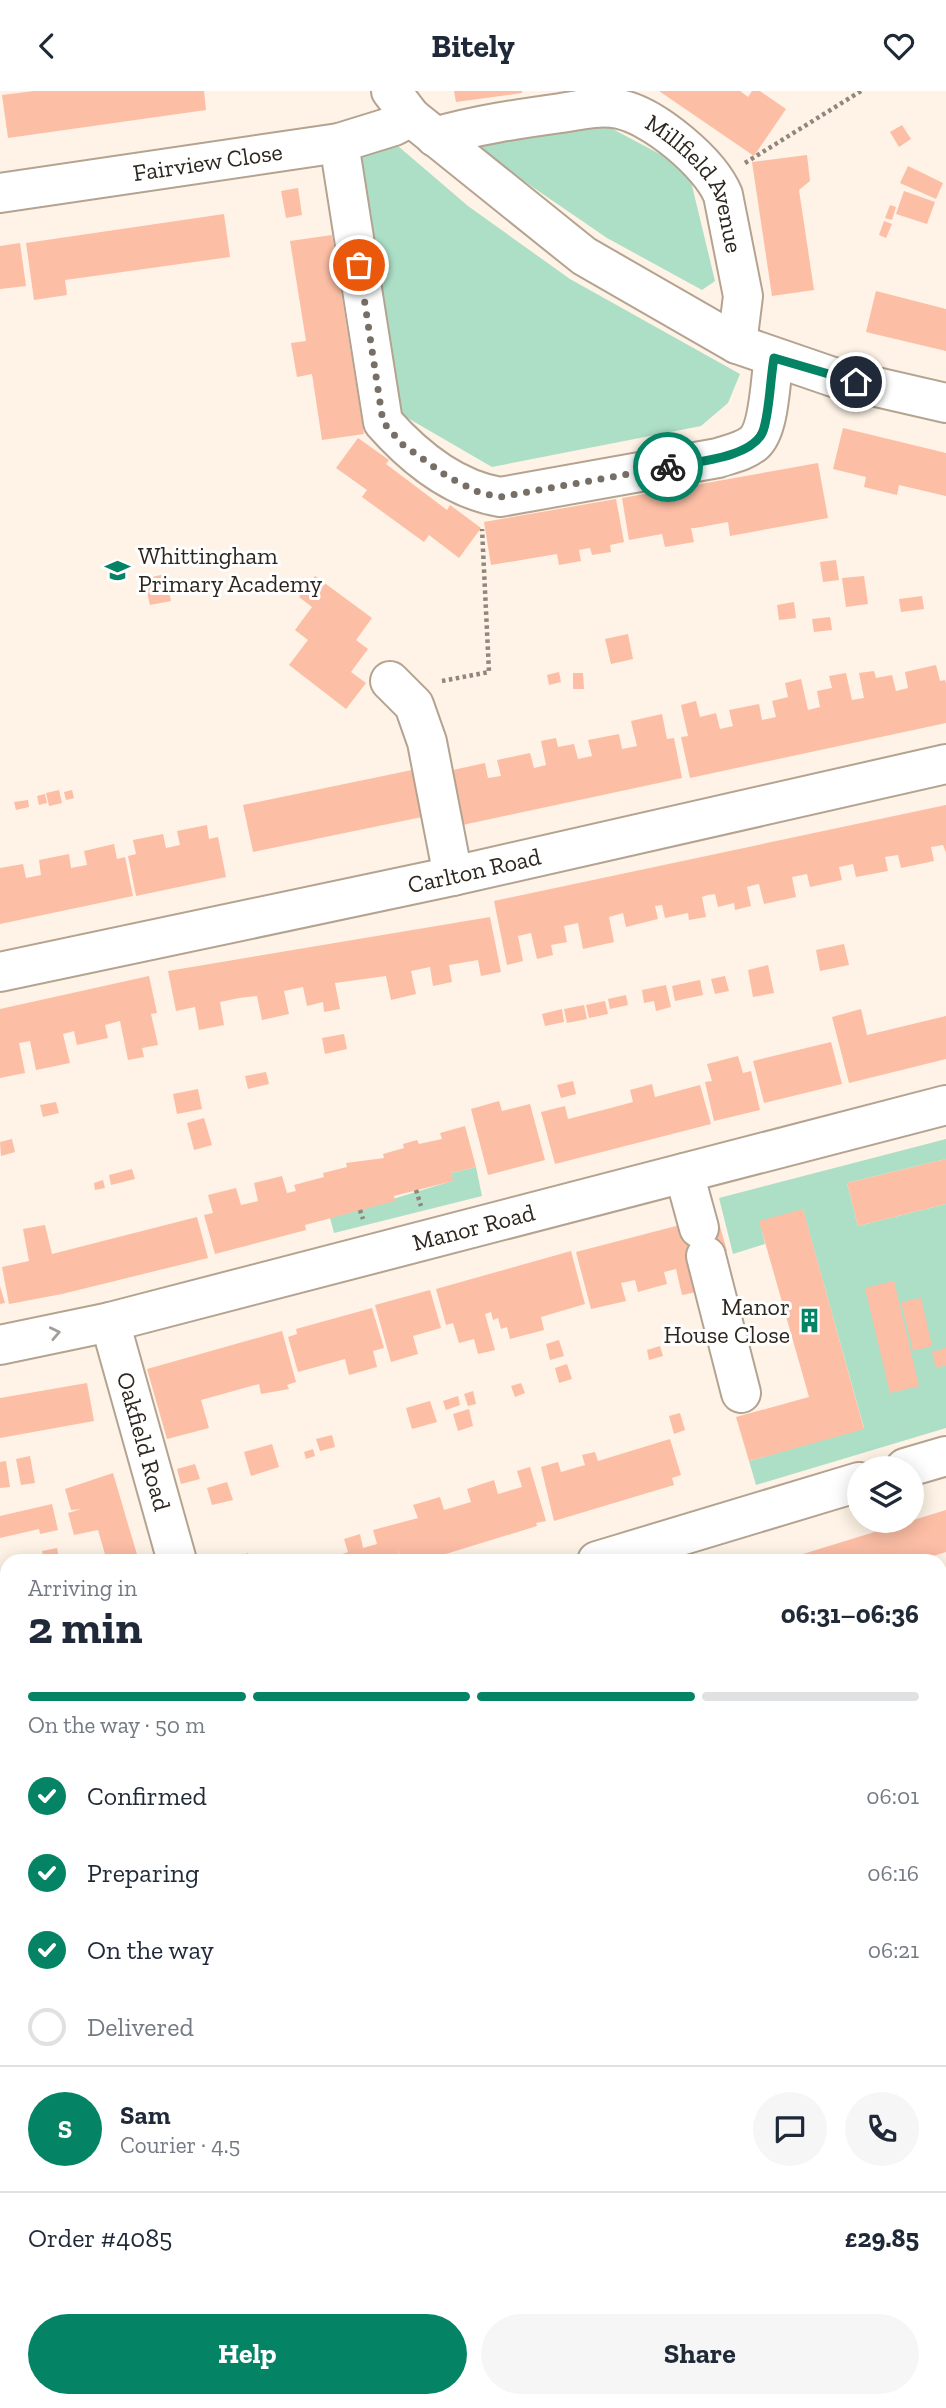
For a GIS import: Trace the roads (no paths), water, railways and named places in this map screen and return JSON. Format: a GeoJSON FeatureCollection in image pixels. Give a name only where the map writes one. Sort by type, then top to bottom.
{"type":"FeatureCollection","features":[{"type":"Feature","properties":{"kind":"street","name":"Millfield Avenue"},"geometry":{"type":"LineString","coordinates":[[412,115],[504,120],[595,108],[619,109],[638,115],[698,156],[717,180],[743,296],[737,344]]}},
{"type":"Feature","properties":{"kind":"street","name":"Fairview Close"},"geometry":{"type":"LineString","coordinates":[[0,193],[339,143],[394,126],[412,115]]}},
{"type":"Feature","properties":{"kind":"street"},"geometry":{"type":"LineString","coordinates":[[412,115],[584,256],[737,344],[833,377],[946,403]]}},
{"type":"Feature","properties":{"kind":"street"},"geometry":{"type":"LineString","coordinates":[[339,143],[383,422],[402,444],[429,464],[480,493],[500,497],[718,458],[740,451],[754,443],[764,430],[774,358]]}},
{"type":"Feature","properties":{"kind":"street"},"geometry":{"type":"LineString","coordinates":[[402,693],[428,741],[453,876]]}},
{"type":"Feature","properties":{"kind":"street","name":"Carlton Road"},"geometry":{"type":"LineString","coordinates":[[0,972],[453,876],[946,764]]}},
{"type":"Feature","properties":{"kind":"street","name":"Manor Road"},"geometry":{"type":"LineString","coordinates":[[0,1345],[110,1322],[946,1105]]}},
{"type":"Feature","properties":{"kind":"street"},"geometry":{"type":"LineString","coordinates":[[684,1173],[741,1393]]}},
{"type":"Feature","properties":{"kind":"street","name":"Oakfield Road"},"geometry":{"type":"LineString","coordinates":[[110,1322],[175,1554]]}},
{"type":"Feature","properties":{"kind":"street"},"geometry":{"type":"LineString","coordinates":[[924,1462],[946,1456]]}},
{"type":"Feature","properties":{"kind":"street"},"geometry":{"type":"LineString","coordinates":[[620,1554],[847,1486]]}},
{"type":"Feature","properties":{"kind":"place","name":"Whittingham Primary Academy"},"geometry":{"type":"Point","coordinates":[118,570]}},
{"type":"Feature","properties":{"kind":"place","name":"Manor House Close"},"geometry":{"type":"Point","coordinates":[810,1321]}}]}
